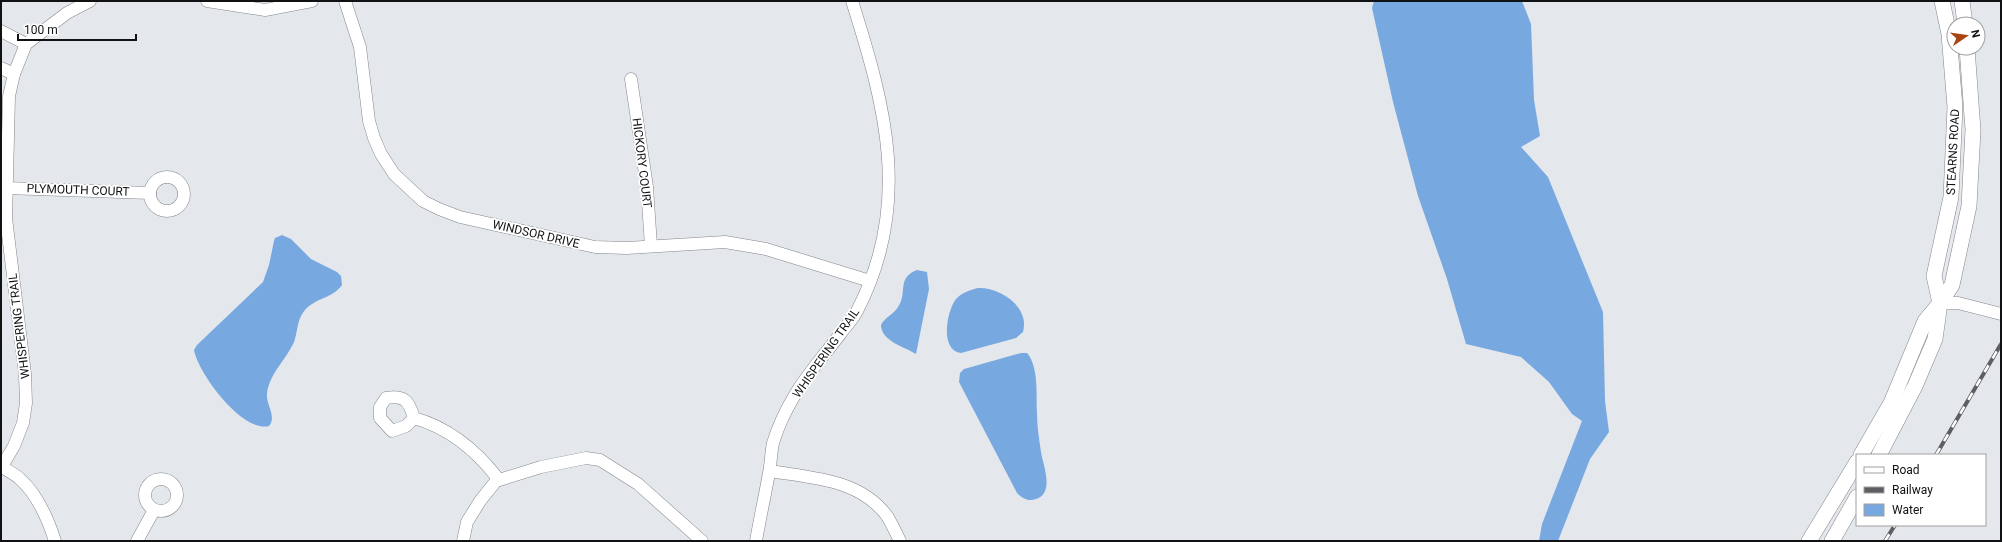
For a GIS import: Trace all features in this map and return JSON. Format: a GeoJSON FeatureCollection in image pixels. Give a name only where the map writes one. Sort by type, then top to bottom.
{"type":"FeatureCollection","features":[{"type":"Feature","properties":{"kind":"main road","name":"STEARNS ROAD"},"geometry":{"type":"LineString","coordinates":[[1880,454],[1915,386],[1935,338],[1940,303],[1934,276],[1951,197],[1956,107],[1949,34],[1942,1]]}},
{"type":"Feature","properties":{"kind":"main road"},"geometry":{"type":"LineString","coordinates":[[1962,1],[1964,16]]}},
{"type":"Feature","properties":{"kind":"main road","name":"STEARNS ROAD"},"geometry":{"type":"LineString","coordinates":[[1862,454],[1890,403],[1925,321],[1940,303],[1952,285],[1969,206],[1973,130],[1968,56]]}},
{"type":"Feature","properties":{"kind":"main road"},"geometry":{"type":"LineString","coordinates":[[1809,541],[1856,464]]}},
{"type":"Feature","properties":{"kind":"main road"},"geometry":{"type":"LineString","coordinates":[[1832,541],[1856,499]]}},
{"type":"Feature","properties":{"kind":"street"},"geometry":{"type":"LineString","coordinates":[[1,31],[26,44],[67,13],[90,1]]}},
{"type":"Feature","properties":{"kind":"street"},"geometry":{"type":"LineString","coordinates":[[208,1],[265,10],[312,1]]}},
{"type":"Feature","properties":{"kind":"street","name":"WINDSOR DRIVE"},"geometry":{"type":"LineString","coordinates":[[345,1],[360,47],[369,121],[374,138],[394,174],[411,191],[439,209],[460,217],[557,240],[595,247],[627,248],[725,242],[766,249],[870,281]]}},
{"type":"Feature","properties":{"kind":"street","name":"WHISPERING TRAIL"},"geometry":{"type":"LineString","coordinates":[[756,541],[770,471],[773,443],[785,414],[804,382],[857,312],[878,261],[885,233],[889,204],[890,166],[884,117],[852,1]]}},
{"type":"Feature","properties":{"kind":"street","name":"WHISPERING TRAIL"},"geometry":{"type":"LineString","coordinates":[[2,468],[23,423],[26,403],[26,374],[6,218],[6,188],[9,96],[14,74],[26,44]]}},
{"type":"Feature","properties":{"kind":"street"},"geometry":{"type":"LineString","coordinates":[[1,68],[14,74]]}},
{"type":"Feature","properties":{"kind":"street","name":"HICKORY COURT"},"geometry":{"type":"LineString","coordinates":[[631,79],[647,187],[651,246]]}},
{"type":"Feature","properties":{"kind":"street","name":"PLYMOUTH COURT"},"geometry":{"type":"LineString","coordinates":[[6,188],[150,193]]}},
{"type":"Feature","properties":{"kind":"street"},"geometry":{"type":"LineString","coordinates":[[1940,303],[1958,303],[2001,314]]}},
{"type":"Feature","properties":{"kind":"street"},"geometry":{"type":"LineString","coordinates":[[414,418],[443,429],[465,443],[485,461],[499,480]]}},
{"type":"Feature","properties":{"kind":"street"},"geometry":{"type":"LineString","coordinates":[[463,541],[467,522],[480,501],[496,481],[556,464],[586,458],[600,460],[638,484],[702,541]]}},
{"type":"Feature","properties":{"kind":"street"},"geometry":{"type":"LineString","coordinates":[[2,468],[20,478],[33,494],[49,522],[55,541]]}},
{"type":"Feature","properties":{"kind":"street"},"geometry":{"type":"LineString","coordinates":[[770,471],[827,480],[853,487],[874,501],[887,517],[900,541]]}},
{"type":"Feature","properties":{"kind":"street"},"geometry":{"type":"LineString","coordinates":[[137,541],[154,510]]}},
{"type":"Feature","properties":{"kind":"water"},"geometry":{"type":"Polygon","coordinates":[[[1374,1],[1522,1],[1531,24],[1534,100],[1540,136],[1521,147],[1548,177],[1603,312],[1605,401],[1609,432],[1590,459],[1558,541],[1539,541],[1542,524],[1582,421],[1572,414],[1549,382],[1521,357],[1466,344],[1447,279],[1418,196],[1393,102],[1372,8],[1374,1]]]}},
{"type":"Feature","properties":{"kind":"water"},"geometry":{"type":"Polygon","coordinates":[[[282,235],[291,239],[311,259],[337,272],[341,276],[342,285],[333,294],[310,305],[301,316],[291,349],[274,374],[268,387],[267,398],[272,414],[271,422],[269,426],[258,426],[246,420],[234,411],[212,386],[197,360],[194,350],[197,345],[263,282],[269,265],[275,238],[282,235]]]}},
{"type":"Feature","properties":{"kind":"water"},"geometry":{"type":"Polygon","coordinates":[[[917,270],[927,272],[929,289],[916,354],[889,339],[882,331],[881,325],[901,302],[903,286],[907,277],[917,270]]]}},
{"type":"Feature","properties":{"kind":"water"},"geometry":{"type":"Polygon","coordinates":[[[978,288],[995,291],[1011,300],[1022,314],[1024,323],[1023,332],[1016,338],[961,353],[954,351],[950,346],[947,330],[952,305],[960,295],[978,288]]]}},
{"type":"Feature","properties":{"kind":"water"},"geometry":{"type":"Polygon","coordinates":[[[1021,353],[1027,353],[1031,359],[1035,373],[1038,432],[1046,478],[1045,491],[1042,496],[1030,500],[1023,498],[1017,493],[959,382],[960,373],[964,369],[1021,353]]]}},
{"type":"Feature","properties":{"kind":"railway"},"geometry":{"type":"LineString","coordinates":[[1937,454],[2001,344]]}},
{"type":"Feature","properties":{"kind":"railway"},"geometry":{"type":"LineString","coordinates":[[1885,541],[1894,526]]}}]}
